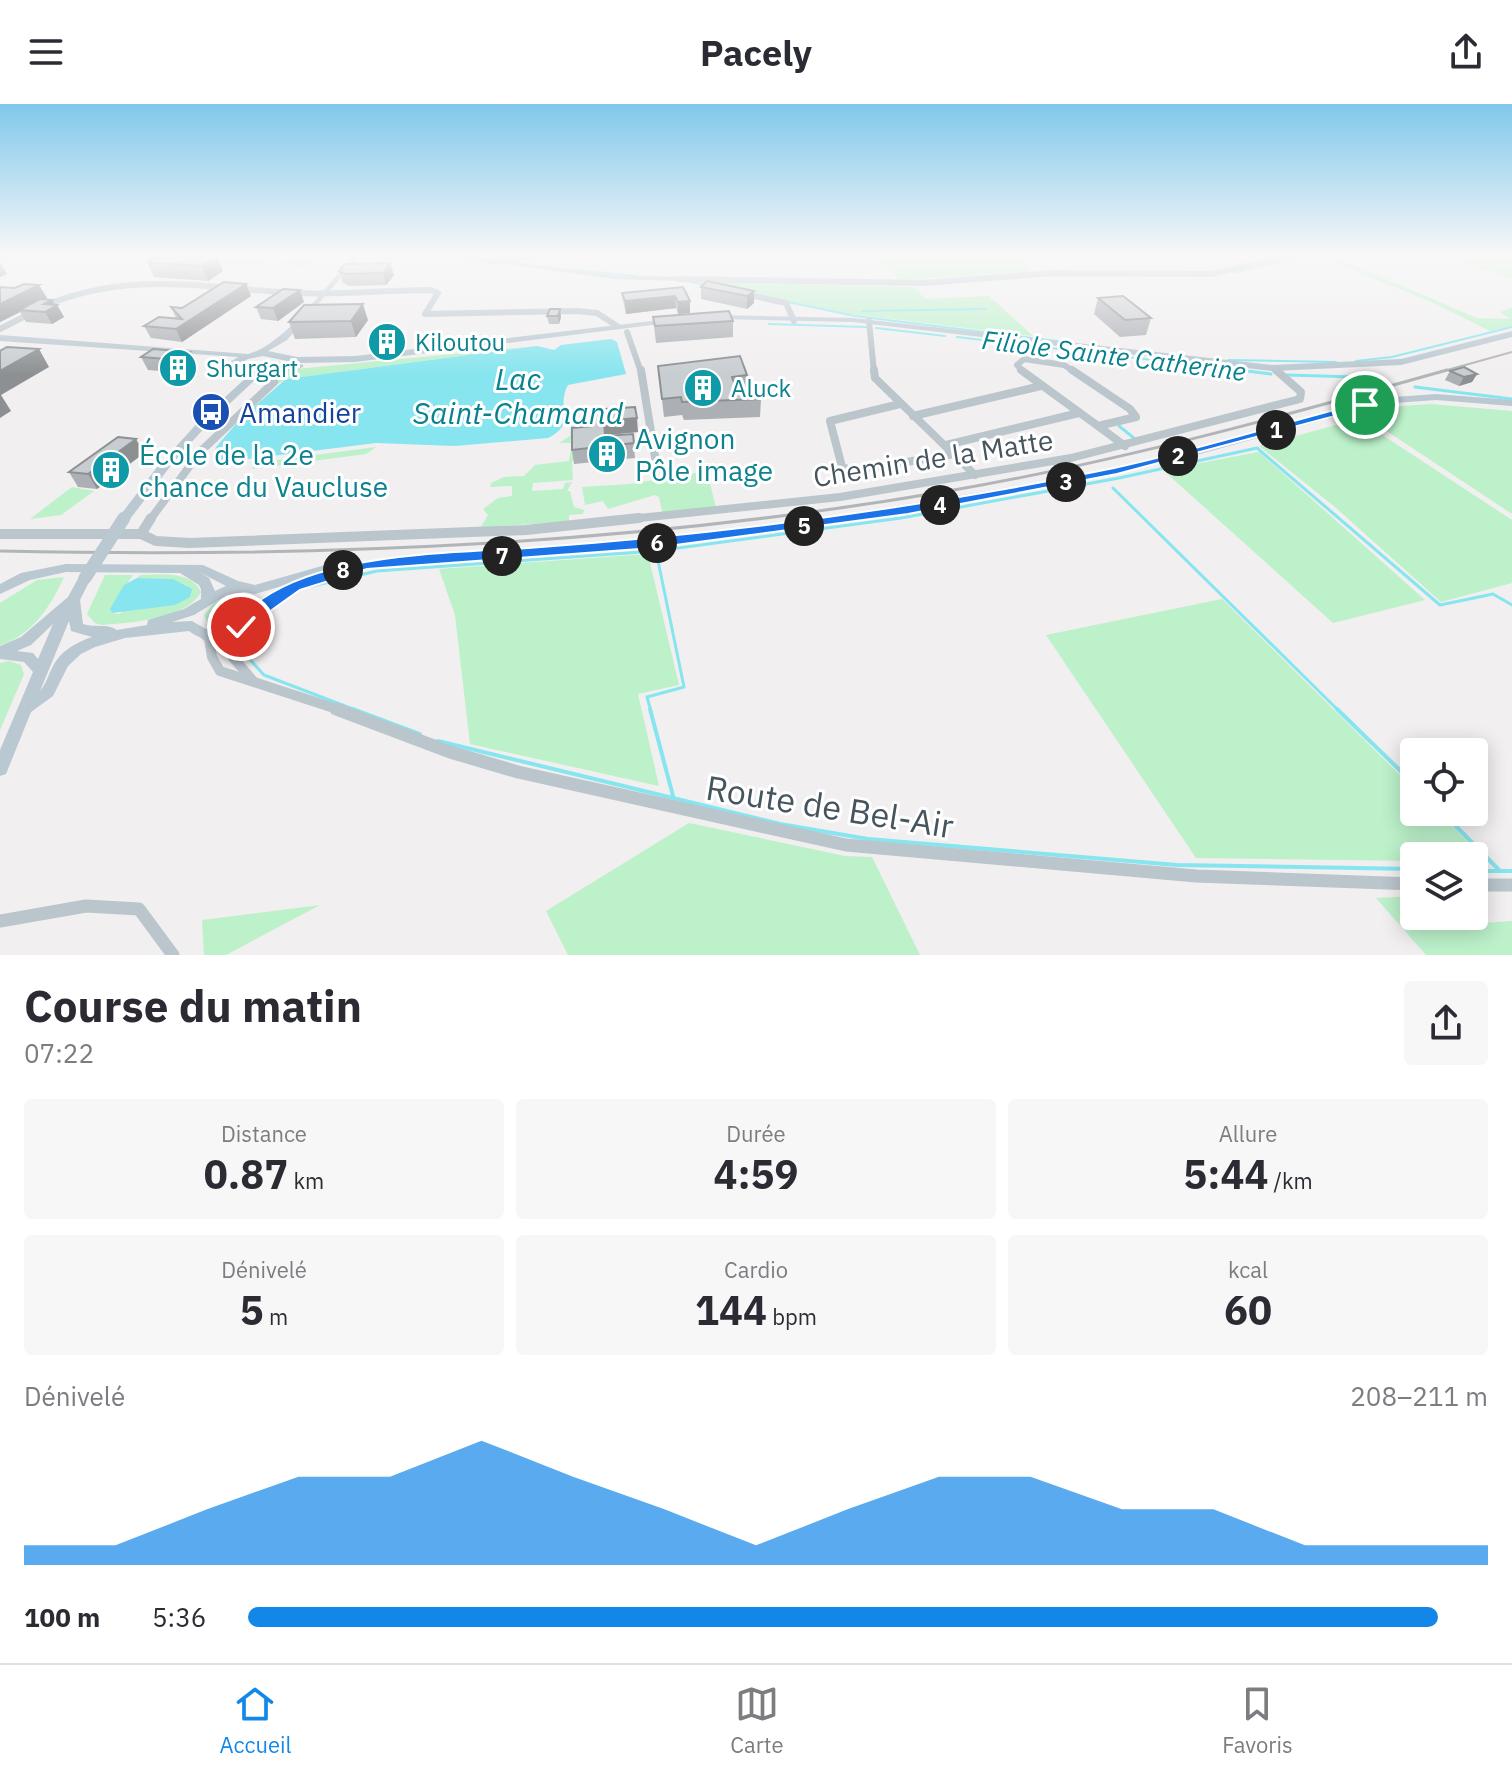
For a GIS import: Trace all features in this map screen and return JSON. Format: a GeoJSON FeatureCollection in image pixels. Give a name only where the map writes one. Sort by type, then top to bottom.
{"type":"FeatureCollection","features":[{"type":"Feature","properties":{"kind":"main road"},"geometry":{"type":"LineString","coordinates":[[205,421],[231,385],[232,370],[253,354],[284,338],[322,296]]}},
{"type":"Feature","properties":{"kind":"main road"},"geometry":{"type":"LineString","coordinates":[[704,320],[794,318],[869,323],[1273,368],[1401,362],[1512,334]]}},
{"type":"Feature","properties":{"kind":"main road"},"geometry":{"type":"LineString","coordinates":[[0,340],[355,359],[677,323]]}},
{"type":"Feature","properties":{"kind":"main road"},"geometry":{"type":"LineString","coordinates":[[0,340],[206,359],[255,375],[622,329]]}},
{"type":"Feature","properties":{"kind":"main road"},"geometry":{"type":"LineString","coordinates":[[271,371],[281,356],[284,338]]}},
{"type":"Feature","properties":{"kind":"main road"},"geometry":{"type":"LineString","coordinates":[[0,768],[72,599],[118,526],[165,465],[205,421],[255,375]]}},
{"type":"Feature","properties":{"kind":"main road"},"geometry":{"type":"LineString","coordinates":[[72,599],[76,627],[89,632],[154,623],[249,589],[329,568],[641,545],[823,523],[1083,478],[1398,398],[1436,397],[1512,403]]}},
{"type":"Feature","properties":{"kind":"main road"},"geometry":{"type":"LineString","coordinates":[[27,707],[48,692],[64,660],[80,647],[142,631],[222,633],[241,627],[263,606],[311,580],[366,564]]}},
{"type":"Feature","properties":{"kind":"main road"},"geometry":{"type":"LineString","coordinates":[[0,590],[26,576],[54,569],[179,569],[210,571],[263,596],[263,606]]}},
{"type":"Feature","properties":{"kind":"main road"},"geometry":{"type":"LineString","coordinates":[[179,569],[204,579],[208,587],[198,630]]}},
{"type":"Feature","properties":{"kind":"main road"},"geometry":{"type":"LineString","coordinates":[[0,654],[26,641],[72,599]]}},
{"type":"Feature","properties":{"kind":"main road"},"geometry":{"type":"LineString","coordinates":[[0,654],[28,657],[40,671]]}},
{"type":"Feature","properties":{"kind":"street"},"geometry":{"type":"LineString","coordinates":[[0,329],[64,296]]}},
{"type":"Feature","properties":{"kind":"street"},"geometry":{"type":"LineString","coordinates":[[436,296],[425,314],[577,311],[597,313],[622,329],[645,382],[655,457]]}},
{"type":"Feature","properties":{"kind":"street"},"geometry":{"type":"LineString","coordinates":[[752,296],[786,303],[794,318]]}},
{"type":"Feature","properties":{"kind":"street"},"geometry":{"type":"LineString","coordinates":[[869,323],[875,378],[975,475]]}},
{"type":"Feature","properties":{"kind":"street"},"geometry":{"type":"LineString","coordinates":[[1098,426],[1136,417],[1135,413],[1064,365],[1024,359],[1017,365],[1041,386],[1125,446]]}},
{"type":"Feature","properties":{"kind":"street","name":"Chemin de la Matte"},"geometry":{"type":"LineString","coordinates":[[0,534],[141,534],[156,541],[189,543],[540,529],[751,509],[975,475],[1125,446],[1300,399],[1301,392],[1273,368]]}},
{"type":"Feature","properties":{"kind":"street"},"geometry":{"type":"LineString","coordinates":[[141,534],[180,473],[211,437],[242,406],[274,382],[271,371]]}},
{"type":"Feature","properties":{"kind":"street"},"geometry":{"type":"LineString","coordinates":[[913,416],[1041,386]]}},
{"type":"Feature","properties":{"kind":"street"},"geometry":{"type":"LineString","coordinates":[[900,404],[830,421],[842,467],[854,471],[954,454]]}},
{"type":"Feature","properties":{"kind":"street"},"geometry":{"type":"LineString","coordinates":[[946,445],[1079,413]]}},
{"type":"Feature","properties":{"kind":"street"},"geometry":{"type":"LineString","coordinates":[[241,627],[232,642],[231,655],[240,669],[256,683]]}},
{"type":"Feature","properties":{"kind":"street","name":"Route de Bel-Air"},"geometry":{"type":"LineString","coordinates":[[198,630],[209,638],[212,657],[220,671],[353,714],[450,752],[518,772],[846,845],[1196,876],[1400,883]]}},
{"type":"Feature","properties":{"kind":"street"},"geometry":{"type":"LineString","coordinates":[[1488,885],[1512,885]]}},
{"type":"Feature","properties":{"kind":"street"},"geometry":{"type":"LineString","coordinates":[[0,921],[86,906],[139,909],[173,955]]}},
{"type":"Feature","properties":{"kind":"green space"},"geometry":{"type":"Polygon","coordinates":[[[758,296],[922,296],[925,299],[989,296],[1033,336],[842,313],[758,296]]]}},
{"type":"Feature","properties":{"kind":"green space"},"geometry":{"type":"Polygon","coordinates":[[[1416,296],[1425,296],[1477,318],[1510,319],[1500,312],[1512,307],[1512,326],[1490,331],[1416,296]]]}},
{"type":"Feature","properties":{"kind":"green space"},"geometry":{"type":"Polygon","coordinates":[[[537,346],[286,379],[274,386],[278,379],[274,375],[286,370],[537,346]]]}},
{"type":"Feature","properties":{"kind":"green space"},"geometry":{"type":"Polygon","coordinates":[[[1430,404],[1512,411],[1512,514],[1364,416],[1402,406],[1430,404]]]}},
{"type":"Feature","properties":{"kind":"green space"},"geometry":{"type":"Polygon","coordinates":[[[1358,419],[1512,520],[1512,583],[1441,602],[1335,507],[1259,446],[1358,419]]]}},
{"type":"Feature","properties":{"kind":"green space"},"geometry":{"type":"Polygon","coordinates":[[[592,421],[580,460],[572,461],[573,480],[533,483],[532,491],[563,489],[565,483],[572,482],[567,491],[570,491],[574,507],[584,510],[583,514],[569,515],[569,522],[481,527],[488,515],[483,509],[498,498],[512,496],[512,486],[490,487],[491,483],[504,477],[524,476],[535,465],[569,461],[572,443],[559,443],[570,436],[571,423],[592,421]]]}},
{"type":"Feature","properties":{"kind":"green space"},"geometry":{"type":"Polygon","coordinates":[[[376,447],[366,454],[252,469],[254,463],[376,447]]]}},
{"type":"Feature","properties":{"kind":"green space"},"geometry":{"type":"Polygon","coordinates":[[[1259,452],[1425,600],[1333,623],[1163,470],[1259,452]]]}},
{"type":"Feature","properties":{"kind":"green space"},"geometry":{"type":"Polygon","coordinates":[[[707,471],[716,508],[663,515],[659,497],[655,495],[608,509],[603,501],[585,505],[582,487],[630,484],[707,471]]]}},
{"type":"Feature","properties":{"kind":"green space"},"geometry":{"type":"Polygon","coordinates":[[[72,487],[94,491],[61,515],[30,519],[72,487]]]}},
{"type":"Feature","properties":{"kind":"green space"},"geometry":{"type":"Polygon","coordinates":[[[648,554],[679,685],[638,694],[659,786],[470,744],[455,615],[439,569],[648,554]]]}},
{"type":"Feature","properties":{"kind":"green space"},"geometry":{"type":"Polygon","coordinates":[[[105,575],[133,575],[110,609],[112,613],[119,614],[173,579],[137,578],[140,575],[182,577],[190,580],[201,592],[194,601],[171,614],[102,625],[95,623],[87,614],[105,575]]]}},
{"type":"Feature","properties":{"kind":"green space"},"geometry":{"type":"Polygon","coordinates":[[[64,577],[31,627],[0,645],[0,603],[37,580],[64,577]]]}},
{"type":"Feature","properties":{"kind":"green space"},"geometry":{"type":"Polygon","coordinates":[[[231,596],[250,601],[247,612],[233,622],[208,624],[204,615],[214,603],[231,596]]]}},
{"type":"Feature","properties":{"kind":"green space"},"geometry":{"type":"Polygon","coordinates":[[[1222,599],[1400,775],[1400,826],[1452,826],[1468,842],[1400,842],[1400,861],[1196,858],[1046,635],[1222,599]]]}},
{"type":"Feature","properties":{"kind":"green space"},"geometry":{"type":"Polygon","coordinates":[[[9,661],[21,665],[24,674],[0,730],[0,663],[9,661]]]}},
{"type":"Feature","properties":{"kind":"green space"},"geometry":{"type":"Polygon","coordinates":[[[689,823],[845,856],[872,857],[920,955],[568,955],[546,911],[689,823]]]}},
{"type":"Feature","properties":{"kind":"green space"},"geometry":{"type":"Polygon","coordinates":[[[1400,897],[1400,925],[1376,898],[1400,897]]]}},
{"type":"Feature","properties":{"kind":"green space"},"geometry":{"type":"Polygon","coordinates":[[[320,905],[226,955],[204,955],[202,920],[320,905]]]}},
{"type":"Feature","properties":{"kind":"green space"},"geometry":{"type":"Polygon","coordinates":[[[1512,921],[1512,955],[1426,955],[1404,930],[1488,930],[1488,923],[1512,921]]]}},
{"type":"Feature","properties":{"kind":"water","name":"Lac Saint-Chamand"},"geometry":{"type":"Polygon","coordinates":[[[611,339],[617,342],[626,374],[568,385],[562,427],[548,438],[455,446],[376,443],[224,462],[214,456],[216,447],[242,417],[286,379],[537,346],[554,350],[561,345],[611,339]]]}},
{"type":"Feature","properties":{"kind":"water"},"geometry":{"type":"Polygon","coordinates":[[[137,578],[173,579],[192,589],[190,597],[175,605],[112,613],[110,609],[124,585],[137,578]]]}},
{"type":"Feature","properties":{"kind":"building"},"geometry":{"type":"Polygon","coordinates":[[[0,296],[17,296],[0,304],[0,296]]]}},
{"type":"Feature","properties":{"kind":"building"},"geometry":{"type":"Polygon","coordinates":[[[202,296],[228,296],[176,329],[144,326],[159,317],[182,319],[171,307],[182,308],[202,296]]]}},
{"type":"Feature","properties":{"kind":"building"},"geometry":{"type":"Polygon","coordinates":[[[273,296],[291,296],[273,308],[256,307],[273,296]]]}},
{"type":"Feature","properties":{"kind":"building"},"geometry":{"type":"Polygon","coordinates":[[[623,296],[687,296],[690,301],[678,302],[675,296],[625,301],[623,296]]]}},
{"type":"Feature","properties":{"kind":"building"},"geometry":{"type":"Polygon","coordinates":[[[1123,296],[1151,318],[1125,320],[1098,298],[1123,296]]]}},
{"type":"Feature","properties":{"kind":"building"},"geometry":{"type":"Polygon","coordinates":[[[40,299],[52,300],[44,304],[57,305],[45,312],[19,310],[40,299]]]}},
{"type":"Feature","properties":{"kind":"building"},"geometry":{"type":"Polygon","coordinates":[[[363,304],[351,321],[289,322],[304,305],[363,304]]]}},
{"type":"Feature","properties":{"kind":"building"},"geometry":{"type":"Polygon","coordinates":[[[550,309],[560,309],[558,316],[547,316],[550,309]]]}},
{"type":"Feature","properties":{"kind":"building"},"geometry":{"type":"Polygon","coordinates":[[[729,311],[733,321],[655,326],[653,317],[729,311]]]}},
{"type":"Feature","properties":{"kind":"building"},"geometry":{"type":"Polygon","coordinates":[[[7,347],[39,349],[0,371],[0,351],[7,347]]]}},
{"type":"Feature","properties":{"kind":"building"},"geometry":{"type":"Polygon","coordinates":[[[153,349],[190,352],[179,360],[141,357],[153,349]]]}},
{"type":"Feature","properties":{"kind":"building"},"geometry":{"type":"Polygon","coordinates":[[[740,356],[747,375],[732,377],[737,391],[757,389],[761,399],[682,402],[681,397],[662,399],[658,366],[740,356]]]}},
{"type":"Feature","properties":{"kind":"building"},"geometry":{"type":"Polygon","coordinates":[[[1464,367],[1477,374],[1464,377],[1450,371],[1464,367]]]}},
{"type":"Feature","properties":{"kind":"building"},"geometry":{"type":"Polygon","coordinates":[[[635,407],[637,418],[604,421],[605,436],[633,434],[634,443],[572,450],[572,428],[592,426],[590,410],[635,407]]]}},
{"type":"Feature","properties":{"kind":"building"},"geometry":{"type":"Polygon","coordinates":[[[118,437],[136,439],[88,474],[69,472],[118,437]]]}},
{"type":"Feature","properties":{"kind":"waterway"},"geometry":{"type":"LineString","coordinates":[[788,302],[855,316],[1073,343]]}},
{"type":"Feature","properties":{"kind":"waterway"},"geometry":{"type":"LineString","coordinates":[[862,311],[986,309]]}},
{"type":"Feature","properties":{"kind":"waterway","name":"Filiole Sainte Catherine"},"geometry":{"type":"LineString","coordinates":[[769,324],[866,327]]}},
{"type":"Feature","properties":{"kind":"waterway"},"geometry":{"type":"LineString","coordinates":[[1356,361],[1392,357],[1512,327]]}},
{"type":"Feature","properties":{"kind":"waterway","name":"Filiole Sainte Catherine"},"geometry":{"type":"LineString","coordinates":[[876,328],[945,336]]}},
{"type":"Feature","properties":{"kind":"waterway","name":"Filiole Sainte Catherine"},"geometry":{"type":"LineString","coordinates":[[957,337],[1240,370]]}},
{"type":"Feature","properties":{"kind":"waterway"},"geometry":{"type":"LineString","coordinates":[[1228,360],[1336,362]]}},
{"type":"Feature","properties":{"kind":"waterway","name":"Filiole Sainte Catherine"},"geometry":{"type":"LineString","coordinates":[[1240,370],[1256,372]]}},
{"type":"Feature","properties":{"kind":"waterway","name":"Filiole Sainte Catherine"},"geometry":{"type":"LineString","coordinates":[[1240,370],[1271,374]]}},
{"type":"Feature","properties":{"kind":"waterway","name":"Filiole Sainte Catherine"},"geometry":{"type":"LineString","coordinates":[[1287,375],[1355,377]]}},
{"type":"Feature","properties":{"kind":"waterway","name":"Filiole Sainte Catherine"},"geometry":{"type":"LineString","coordinates":[[1415,387],[1512,399]]}},
{"type":"Feature","properties":{"kind":"waterway"},"geometry":{"type":"LineString","coordinates":[[1119,426],[1134,438]]}},
{"type":"Feature","properties":{"kind":"waterway"},"geometry":{"type":"LineString","coordinates":[[656,551],[901,518],[1119,478],[1257,448],[1440,605],[1493,594],[1512,605]]}},
{"type":"Feature","properties":{"kind":"waterway"},"geometry":{"type":"LineString","coordinates":[[1113,488],[1339,711]]}},
{"type":"Feature","properties":{"kind":"waterway"},"geometry":{"type":"LineString","coordinates":[[312,586],[377,571],[656,551]]}},
{"type":"Feature","properties":{"kind":"waterway"},"geometry":{"type":"LineString","coordinates":[[651,711],[647,697],[684,687],[656,551]]}},
{"type":"Feature","properties":{"kind":"waterway"},"geometry":{"type":"LineString","coordinates":[[252,629],[245,643],[245,654],[264,675],[358,711]]}},
{"type":"Feature","properties":{"kind":"waterway"},"geometry":{"type":"LineString","coordinates":[[353,709],[420,734]]}},
{"type":"Feature","properties":{"kind":"waterway"},"geometry":{"type":"LineString","coordinates":[[650,709],[673,796]]}},
{"type":"Feature","properties":{"kind":"waterway"},"geometry":{"type":"LineString","coordinates":[[1337,709],[1400,770]]}},
{"type":"Feature","properties":{"kind":"waterway"},"geometry":{"type":"LineString","coordinates":[[438,741],[780,824],[868,839],[1177,865],[1400,869]]}},
{"type":"Feature","properties":{"kind":"waterway"},"geometry":{"type":"LineString","coordinates":[[1456,826],[1500,871]]}},
{"type":"Feature","properties":{"kind":"waterway"},"geometry":{"type":"LineString","coordinates":[[1488,871],[1500,871]]}},
{"type":"Feature","properties":{"kind":"waterway"},"geometry":{"type":"LineString","coordinates":[[1500,871],[1512,871]]}},
{"type":"Feature","properties":{"kind":"railway"},"geometry":{"type":"LineString","coordinates":[[1440,372],[1512,352]]}},
{"type":"Feature","properties":{"kind":"railway"},"geometry":{"type":"LineString","coordinates":[[0,551],[120,553],[359,549],[478,544],[717,524],[954,490],[1079,465],[1263,421],[1447,370]]}},
{"type":"Feature","properties":{"kind":"place","name":"Kiloutou"},"geometry":{"type":"Point","coordinates":[387,342]}},
{"type":"Feature","properties":{"kind":"place","name":"Shurgart"},"geometry":{"type":"Point","coordinates":[178,368]}},
{"type":"Feature","properties":{"kind":"place","name":"Aluck"},"geometry":{"type":"Point","coordinates":[703,388]}},
{"type":"Feature","properties":{"kind":"place","name":"Amandier"},"geometry":{"type":"Point","coordinates":[211,412]}},
{"type":"Feature","properties":{"kind":"place","name":"Avignon Pôle image"},"geometry":{"type":"Point","coordinates":[607,454]}},
{"type":"Feature","properties":{"kind":"place","name":"École de la 2e chance du Vaucluse"},"geometry":{"type":"Point","coordinates":[111,470]}},
{"type":"Feature","properties":{"kind":"route"},"geometry":{"type":"LineString","coordinates":[[241,627],[259,614],[263,606],[295,587],[330,573],[366,564],[653,544],[908,510],[1117,471],[1365,405]]}}]}
